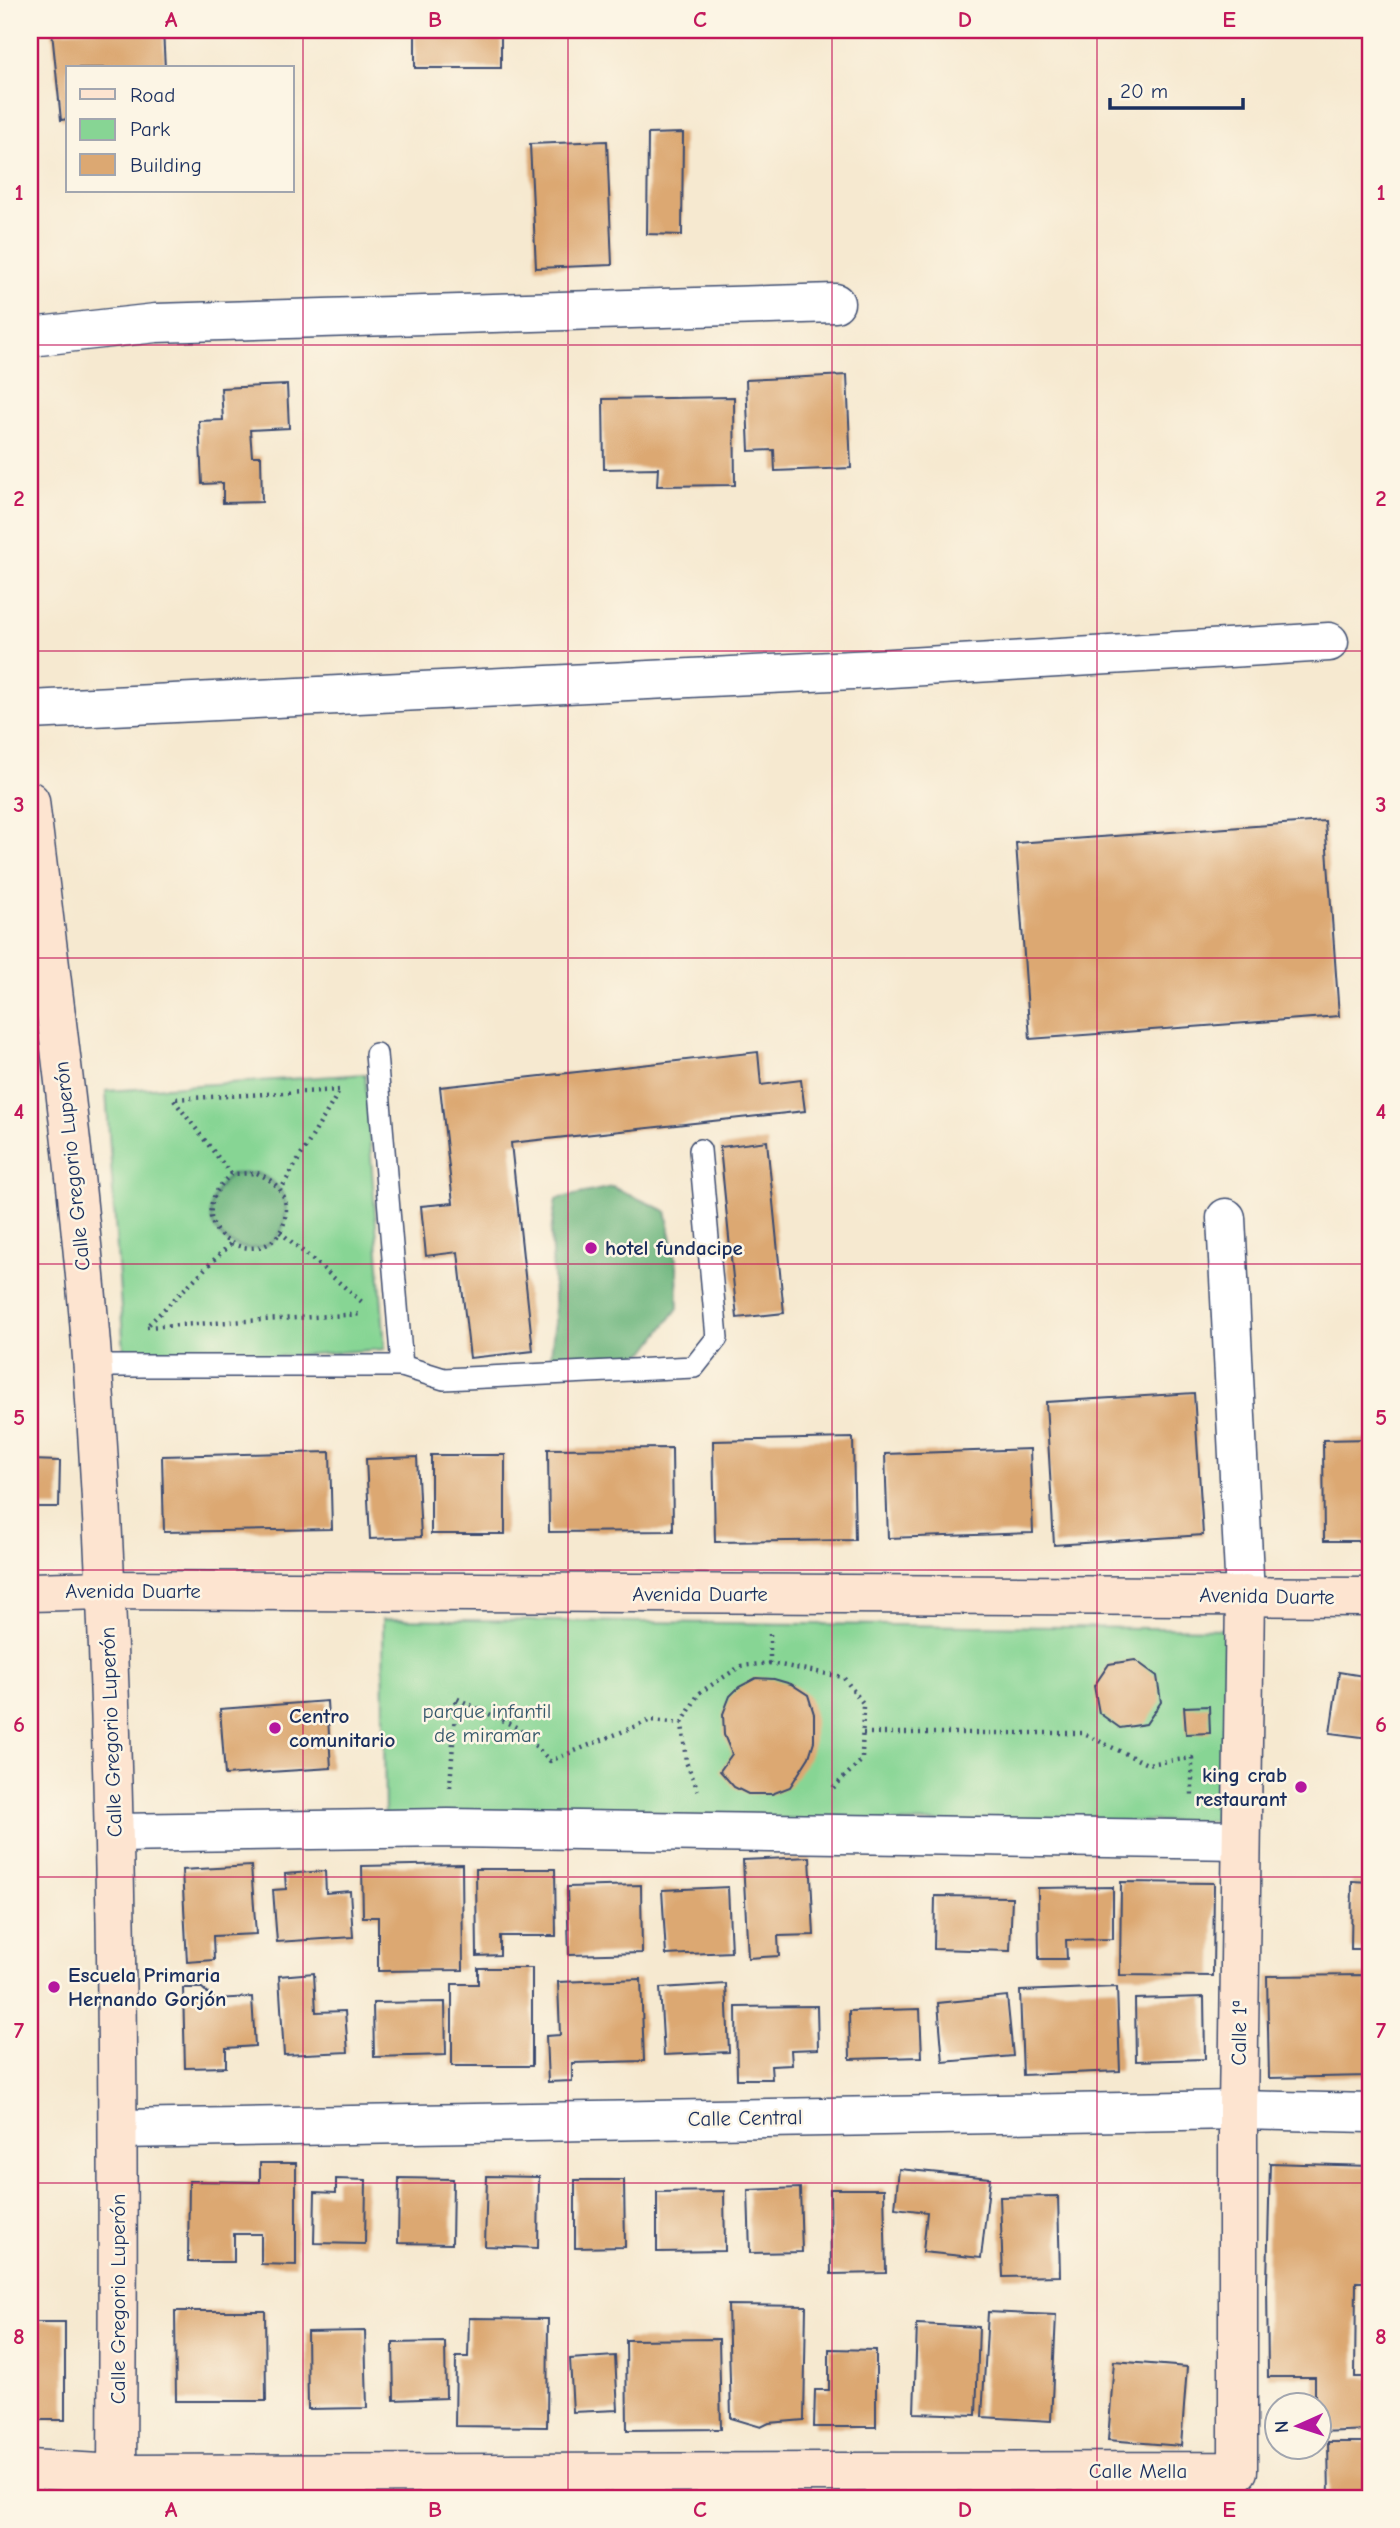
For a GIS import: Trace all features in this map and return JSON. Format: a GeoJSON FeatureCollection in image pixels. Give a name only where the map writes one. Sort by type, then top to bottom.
{"type":"FeatureCollection","features":[{"type":"Feature","properties":{"kind":"street"},"geometry":{"type":"LineString","coordinates":[[30,337],[156,323],[835,303]]}},
{"type":"Feature","properties":{"kind":"street"},"geometry":{"type":"LineString","coordinates":[[30,710],[874,669],[1329,642]]}},
{"type":"Feature","properties":{"kind":"street","name":"Calle Gregorio Luperón"},"geometry":{"type":"LineString","coordinates":[[30,801],[75,1178],[93,1366],[107,1590],[119,2129],[116,2486]]}},
{"type":"Feature","properties":{"kind":"street"},"geometry":{"type":"LineString","coordinates":[[1226,1218],[1245,1595]]}},
{"type":"Feature","properties":{"kind":"street","name":"Avenida Duarte"},"geometry":{"type":"LineString","coordinates":[[30,1592],[107,1590],[1370,1597]]}},
{"type":"Feature","properties":{"kind":"street","name":"Calle 1ª"},"geometry":{"type":"LineString","coordinates":[[1239,2485],[1238,2110],[1245,1595]]}},
{"type":"Feature","properties":{"kind":"street"},"geometry":{"type":"LineString","coordinates":[[114,1833],[448,1828],[1241,1840]]}},
{"type":"Feature","properties":{"kind":"street","name":"Calle Central"},"geometry":{"type":"LineString","coordinates":[[119,2129],[1238,2110],[1370,2113]]}},
{"type":"Feature","properties":{"kind":"street","name":"Calle Mella"},"geometry":{"type":"LineString","coordinates":[[30,2469],[116,2486],[1239,2485]]}},
{"type":"Feature","properties":{"kind":"lane"},"geometry":{"type":"LineString","coordinates":[[376,1054],[402,1366]]}},
{"type":"Feature","properties":{"kind":"lane"},"geometry":{"type":"LineString","coordinates":[[93,1366],[402,1366],[444,1379],[694,1367],[717,1338],[700,1150]]}},
{"type":"Feature","properties":{"kind":"path"},"geometry":{"type":"LineString","coordinates":[[231,1174],[173,1098],[340,1090],[281,1189]]}},
{"type":"Feature","properties":{"kind":"path"},"geometry":{"type":"LineString","coordinates":[[257,1173],[270,1179],[281,1189],[286,1204],[285,1220],[280,1232],[270,1243],[255,1248],[239,1248],[230,1244],[216,1231],[210,1214],[212,1199],[219,1185],[231,1174],[257,1173]]}},
{"type":"Feature","properties":{"kind":"path"},"geometry":{"type":"LineString","coordinates":[[280,1232],[365,1304]]}},
{"type":"Feature","properties":{"kind":"path"},"geometry":{"type":"LineString","coordinates":[[230,1244],[146,1327],[375,1313]]}},
{"type":"Feature","properties":{"kind":"path"},"geometry":{"type":"LineString","coordinates":[[768,1595],[770,1663]]}},
{"type":"Feature","properties":{"kind":"path"},"geometry":{"type":"LineString","coordinates":[[699,1793],[686,1762],[682,1723],[699,1693],[741,1666],[770,1663],[843,1677],[863,1703],[862,1760],[826,1795]]}},
{"type":"Feature","properties":{"kind":"path"},"geometry":{"type":"LineString","coordinates":[[448,1828],[456,1698],[518,1728],[551,1761],[651,1720],[682,1723]]}},
{"type":"Feature","properties":{"kind":"path"},"geometry":{"type":"LineString","coordinates":[[863,1733],[1082,1733],[1147,1764],[1192,1758],[1191,1839]]}},
{"type":"Feature","properties":{"kind":"green space"},"geometry":{"type":"Polygon","coordinates":[[[365,1074],[385,1349],[125,1367],[106,1091],[365,1074]]]}},
{"type":"Feature","properties":{"kind":"green space"},"geometry":{"type":"Polygon","coordinates":[[[257,1173],[277,1186],[284,1196],[286,1209],[280,1232],[267,1245],[250,1248],[233,1244],[218,1233],[211,1217],[214,1197],[231,1174],[257,1173]]]}},
{"type":"Feature","properties":{"kind":"green space"},"geometry":{"type":"Polygon","coordinates":[[[612,1187],[666,1211],[677,1265],[678,1308],[645,1352],[626,1360],[567,1366],[551,1355],[555,1319],[551,1232],[556,1199],[612,1187]]]}},
{"type":"Feature","properties":{"kind":"green space","name":"parque infantil de miramar"},"geometry":{"type":"Polygon","coordinates":[[[383,1619],[1230,1629],[1236,1821],[385,1825],[383,1619]]]}},
{"type":"Feature","properties":{"kind":"building"},"geometry":{"type":"Polygon","coordinates":[[[163,30],[165,66],[66,66],[66,119],[61,120],[52,32],[163,30]]]}},
{"type":"Feature","properties":{"kind":"building"},"geometry":{"type":"Polygon","coordinates":[[[415,30],[501,30],[501,68],[415,68],[415,30]]]}},
{"type":"Feature","properties":{"kind":"building"},"geometry":{"type":"Polygon","coordinates":[[[683,133],[682,235],[647,234],[648,134],[683,133]]]}},
{"type":"Feature","properties":{"kind":"building"},"geometry":{"type":"Polygon","coordinates":[[[607,141],[612,265],[536,268],[530,144],[607,141]]]}},
{"type":"Feature","properties":{"kind":"building"},"geometry":{"type":"Polygon","coordinates":[[[847,375],[851,468],[775,471],[774,450],[749,451],[746,380],[847,375]]]}},
{"type":"Feature","properties":{"kind":"building"},"geometry":{"type":"Polygon","coordinates":[[[287,385],[289,428],[250,430],[252,456],[261,456],[262,502],[223,503],[223,483],[202,484],[199,421],[223,420],[221,388],[287,385]]]}},
{"type":"Feature","properties":{"kind":"building"},"geometry":{"type":"Polygon","coordinates":[[[734,397],[735,485],[657,486],[658,468],[604,469],[603,399],[734,397]]]}},
{"type":"Feature","properties":{"kind":"building"},"geometry":{"type":"Polygon","coordinates":[[[1325,821],[1339,1016],[1030,1039],[1016,843],[1325,821]]]}},
{"type":"Feature","properties":{"kind":"building"},"geometry":{"type":"Polygon","coordinates":[[[758,1052],[761,1085],[801,1080],[805,1111],[511,1143],[533,1351],[470,1358],[458,1252],[426,1256],[421,1206],[453,1203],[440,1087],[758,1052]]]}},
{"type":"Feature","properties":{"kind":"building"},"geometry":{"type":"Polygon","coordinates":[[[767,1141],[784,1313],[737,1318],[720,1147],[767,1141]]]}},
{"type":"Feature","properties":{"kind":"building"},"geometry":{"type":"Polygon","coordinates":[[[1194,1393],[1203,1535],[1054,1545],[1046,1402],[1194,1393]]]}},
{"type":"Feature","properties":{"kind":"building"},"geometry":{"type":"Polygon","coordinates":[[[853,1438],[855,1540],[715,1542],[713,1441],[853,1438]]]}},
{"type":"Feature","properties":{"kind":"building"},"geometry":{"type":"Polygon","coordinates":[[[1370,1439],[1370,1541],[1324,1541],[1323,1440],[1370,1439]]]}},
{"type":"Feature","properties":{"kind":"building"},"geometry":{"type":"Polygon","coordinates":[[[672,1448],[673,1531],[549,1532],[548,1449],[672,1448]]]}},
{"type":"Feature","properties":{"kind":"building"},"geometry":{"type":"Polygon","coordinates":[[[1030,1449],[1033,1533],[888,1538],[885,1454],[1030,1449]]]}},
{"type":"Feature","properties":{"kind":"building"},"geometry":{"type":"Polygon","coordinates":[[[330,1452],[332,1529],[164,1532],[162,1456],[330,1452]]]}},
{"type":"Feature","properties":{"kind":"building"},"geometry":{"type":"Polygon","coordinates":[[[431,1455],[505,1455],[505,1534],[431,1534],[431,1455]]]}},
{"type":"Feature","properties":{"kind":"building"},"geometry":{"type":"Polygon","coordinates":[[[417,1457],[421,1537],[370,1539],[366,1459],[417,1457]]]}},
{"type":"Feature","properties":{"kind":"building"},"geometry":{"type":"Polygon","coordinates":[[[30,1460],[60,1461],[59,1507],[30,1507],[30,1460]]]}},
{"type":"Feature","properties":{"kind":"building"},"geometry":{"type":"Polygon","coordinates":[[[1135,1660],[1157,1676],[1161,1702],[1146,1724],[1120,1728],[1099,1713],[1094,1686],[1109,1664],[1135,1660]]]}},
{"type":"Feature","properties":{"kind":"building"},"geometry":{"type":"Polygon","coordinates":[[[1339,1672],[1370,1677],[1370,1738],[1330,1733],[1339,1672]]]}},
{"type":"Feature","properties":{"kind":"building"},"geometry":{"type":"Polygon","coordinates":[[[756,1678],[791,1684],[808,1695],[814,1714],[814,1741],[809,1757],[790,1787],[772,1794],[748,1794],[734,1787],[720,1771],[732,1754],[724,1735],[723,1714],[730,1696],[739,1687],[756,1678]]]}},
{"type":"Feature","properties":{"kind":"building"},"geometry":{"type":"Polygon","coordinates":[[[327,1701],[331,1768],[225,1775],[220,1709],[327,1701]]]}},
{"type":"Feature","properties":{"kind":"building"},"geometry":{"type":"Polygon","coordinates":[[[1209,1706],[1210,1733],[1186,1734],[1184,1707],[1209,1706]]]}},
{"type":"Feature","properties":{"kind":"building"},"geometry":{"type":"Polygon","coordinates":[[[810,1857],[814,1935],[778,1936],[779,1956],[748,1958],[743,1860],[810,1857]]]}},
{"type":"Feature","properties":{"kind":"building"},"geometry":{"type":"Polygon","coordinates":[[[462,1864],[463,1970],[378,1971],[378,1917],[363,1917],[362,1866],[462,1864]]]}},
{"type":"Feature","properties":{"kind":"building"},"geometry":{"type":"Polygon","coordinates":[[[251,1866],[256,1934],[213,1936],[214,1960],[187,1962],[182,1870],[251,1866]]]}},
{"type":"Feature","properties":{"kind":"building"},"geometry":{"type":"Polygon","coordinates":[[[476,1869],[555,1869],[556,1936],[500,1936],[500,1955],[477,1956],[476,1869]]]}},
{"type":"Feature","properties":{"kind":"building"},"geometry":{"type":"Polygon","coordinates":[[[325,1871],[326,1893],[350,1891],[353,1937],[277,1942],[273,1890],[286,1889],[285,1874],[325,1871]]]}},
{"type":"Feature","properties":{"kind":"building"},"geometry":{"type":"Polygon","coordinates":[[[1352,1881],[1370,1882],[1370,1949],[1351,1949],[1352,1881]]]}},
{"type":"Feature","properties":{"kind":"building"},"geometry":{"type":"Polygon","coordinates":[[[1121,1882],[1214,1883],[1213,1976],[1120,1975],[1121,1882]]]}},
{"type":"Feature","properties":{"kind":"building"},"geometry":{"type":"Polygon","coordinates":[[[641,1885],[642,1953],[569,1955],[567,1887],[641,1885]]]}},
{"type":"Feature","properties":{"kind":"building"},"geometry":{"type":"Polygon","coordinates":[[[728,1887],[731,1952],[666,1955],[662,1890],[728,1887]]]}},
{"type":"Feature","properties":{"kind":"building"},"geometry":{"type":"Polygon","coordinates":[[[1113,1887],[1113,1939],[1066,1940],[1067,1959],[1039,1959],[1038,1888],[1113,1887]]]}},
{"type":"Feature","properties":{"kind":"building"},"geometry":{"type":"Polygon","coordinates":[[[935,1896],[1012,1897],[1010,1951],[934,1949],[935,1896]]]}},
{"type":"Feature","properties":{"kind":"building"},"geometry":{"type":"Polygon","coordinates":[[[478,1968],[532,1968],[532,2066],[452,2066],[452,1984],[478,1984],[478,1968]]]}},
{"type":"Feature","properties":{"kind":"building"},"geometry":{"type":"Polygon","coordinates":[[[314,1973],[316,2012],[345,2011],[348,2052],[284,2055],[279,1976],[314,1973]]]}},
{"type":"Feature","properties":{"kind":"building"},"geometry":{"type":"Polygon","coordinates":[[[1367,1975],[1369,2076],[1269,2078],[1267,1976],[1367,1975]]]}},
{"type":"Feature","properties":{"kind":"building"},"geometry":{"type":"Polygon","coordinates":[[[641,1979],[644,2061],[572,2063],[572,2081],[548,2082],[546,2036],[560,2035],[558,1982],[641,1979]]]}},
{"type":"Feature","properties":{"kind":"building"},"geometry":{"type":"Polygon","coordinates":[[[726,1984],[729,2052],[664,2055],[660,1988],[726,1984]]]}},
{"type":"Feature","properties":{"kind":"building"},"geometry":{"type":"Polygon","coordinates":[[[1117,1987],[1120,2071],[1023,2075],[1020,1991],[1117,1987]]]}},
{"type":"Feature","properties":{"kind":"building"},"geometry":{"type":"Polygon","coordinates":[[[183,1988],[202,1988],[214,1999],[252,1997],[255,2046],[226,2048],[226,2067],[185,2068],[183,1988]]]}},
{"type":"Feature","properties":{"kind":"building"},"geometry":{"type":"Polygon","coordinates":[[[1007,1996],[1013,2056],[943,2062],[938,2003],[1007,1996]]]}},
{"type":"Feature","properties":{"kind":"building"},"geometry":{"type":"Polygon","coordinates":[[[1204,1997],[1205,2059],[1136,2061],[1135,1999],[1204,1997]]]}},
{"type":"Feature","properties":{"kind":"building"},"geometry":{"type":"Polygon","coordinates":[[[445,2002],[446,2055],[374,2057],[373,2003],[445,2002]]]}},
{"type":"Feature","properties":{"kind":"building"},"geometry":{"type":"Polygon","coordinates":[[[817,2006],[818,2049],[791,2050],[792,2065],[771,2066],[772,2079],[737,2079],[736,2007],[817,2006]]]}},
{"type":"Feature","properties":{"kind":"building"},"geometry":{"type":"Polygon","coordinates":[[[920,2009],[922,2057],[850,2059],[849,2011],[920,2009]]]}},
{"type":"Feature","properties":{"kind":"building"},"geometry":{"type":"Polygon","coordinates":[[[260,2163],[296,2163],[296,2265],[261,2264],[261,2234],[234,2234],[234,2262],[188,2262],[189,2181],[260,2182],[260,2163]]]}},
{"type":"Feature","properties":{"kind":"building"},"geometry":{"type":"Polygon","coordinates":[[[1270,2163],[1370,2166],[1370,2282],[1356,2282],[1355,2377],[1370,2377],[1370,2430],[1334,2431],[1334,2392],[1315,2392],[1315,2377],[1268,2377],[1270,2163]]]}},
{"type":"Feature","properties":{"kind":"building"},"geometry":{"type":"Polygon","coordinates":[[[899,2169],[990,2178],[981,2258],[923,2252],[927,2212],[895,2208],[899,2169]]]}},
{"type":"Feature","properties":{"kind":"building"},"geometry":{"type":"Polygon","coordinates":[[[487,2176],[539,2177],[538,2248],[485,2246],[487,2176]]]}},
{"type":"Feature","properties":{"kind":"building"},"geometry":{"type":"Polygon","coordinates":[[[399,2178],[453,2179],[452,2244],[398,2243],[399,2178]]]}},
{"type":"Feature","properties":{"kind":"building"},"geometry":{"type":"Polygon","coordinates":[[[336,2179],[366,2180],[365,2244],[314,2243],[315,2192],[336,2193],[336,2179]]]}},
{"type":"Feature","properties":{"kind":"building"},"geometry":{"type":"Polygon","coordinates":[[[575,2180],[624,2180],[625,2247],[575,2248],[575,2180]]]}},
{"type":"Feature","properties":{"kind":"building"},"geometry":{"type":"Polygon","coordinates":[[[800,2188],[802,2252],[750,2253],[748,2190],[800,2188]]]}},
{"type":"Feature","properties":{"kind":"building"},"geometry":{"type":"Polygon","coordinates":[[[830,2189],[884,2189],[886,2273],[831,2274],[830,2189]]]}},
{"type":"Feature","properties":{"kind":"building"},"geometry":{"type":"Polygon","coordinates":[[[724,2191],[725,2251],[657,2252],[657,2192],[724,2191]]]}},
{"type":"Feature","properties":{"kind":"building"},"geometry":{"type":"Polygon","coordinates":[[[1058,2196],[1060,2276],[1003,2277],[1000,2197],[1058,2196]]]}},
{"type":"Feature","properties":{"kind":"building"},"geometry":{"type":"Polygon","coordinates":[[[728,2305],[806,2306],[804,2420],[769,2423],[761,2427],[731,2418],[728,2305]]]}},
{"type":"Feature","properties":{"kind":"building"},"geometry":{"type":"Polygon","coordinates":[[[175,2311],[265,2311],[266,2401],[176,2401],[175,2311]]]}},
{"type":"Feature","properties":{"kind":"building"},"geometry":{"type":"Polygon","coordinates":[[[988,2312],[1056,2315],[1051,2421],[982,2417],[988,2312]]]}},
{"type":"Feature","properties":{"kind":"building"},"geometry":{"type":"Polygon","coordinates":[[[469,2318],[548,2319],[547,2427],[455,2426],[456,2357],[468,2357],[469,2318]]]}},
{"type":"Feature","properties":{"kind":"building"},"geometry":{"type":"Polygon","coordinates":[[[30,2322],[65,2322],[65,2420],[30,2420],[30,2322]]]}},
{"type":"Feature","properties":{"kind":"building"},"geometry":{"type":"Polygon","coordinates":[[[917,2324],[979,2327],[976,2415],[914,2413],[917,2324]]]}},
{"type":"Feature","properties":{"kind":"building"},"geometry":{"type":"Polygon","coordinates":[[[365,2331],[367,2408],[308,2409],[307,2332],[365,2331]]]}},
{"type":"Feature","properties":{"kind":"building"},"geometry":{"type":"Polygon","coordinates":[[[719,2339],[721,2429],[627,2430],[626,2340],[719,2339]]]}},
{"type":"Feature","properties":{"kind":"building"},"geometry":{"type":"Polygon","coordinates":[[[445,2342],[446,2398],[394,2400],[393,2343],[445,2342]]]}},
{"type":"Feature","properties":{"kind":"building"},"geometry":{"type":"Polygon","coordinates":[[[829,2349],[876,2350],[876,2427],[814,2427],[815,2390],[829,2390],[829,2349]]]}},
{"type":"Feature","properties":{"kind":"building"},"geometry":{"type":"Polygon","coordinates":[[[615,2356],[618,2410],[573,2412],[570,2359],[615,2356]]]}},
{"type":"Feature","properties":{"kind":"building"},"geometry":{"type":"Polygon","coordinates":[[[1114,2361],[1187,2367],[1181,2446],[1108,2440],[1114,2361]]]}},
{"type":"Feature","properties":{"kind":"building"},"geometry":{"type":"Polygon","coordinates":[[[1334,2442],[1370,2442],[1370,2498],[1329,2498],[1328,2462],[1334,2462],[1334,2442]]]}},
{"type":"Feature","properties":{"kind":"place","name":"hotel fundacipe"},"geometry":{"type":"Point","coordinates":[591,1248]}},
{"type":"Feature","properties":{"kind":"place","name":"Centro comunitario"},"geometry":{"type":"Point","coordinates":[275,1728]}},
{"type":"Feature","properties":{"kind":"place","name":"king crab restaurant"},"geometry":{"type":"Point","coordinates":[1301,1787]}},
{"type":"Feature","properties":{"kind":"place","name":"Escuela Primaria Hernando Gorjón"},"geometry":{"type":"Point","coordinates":[54,1987]}}]}
